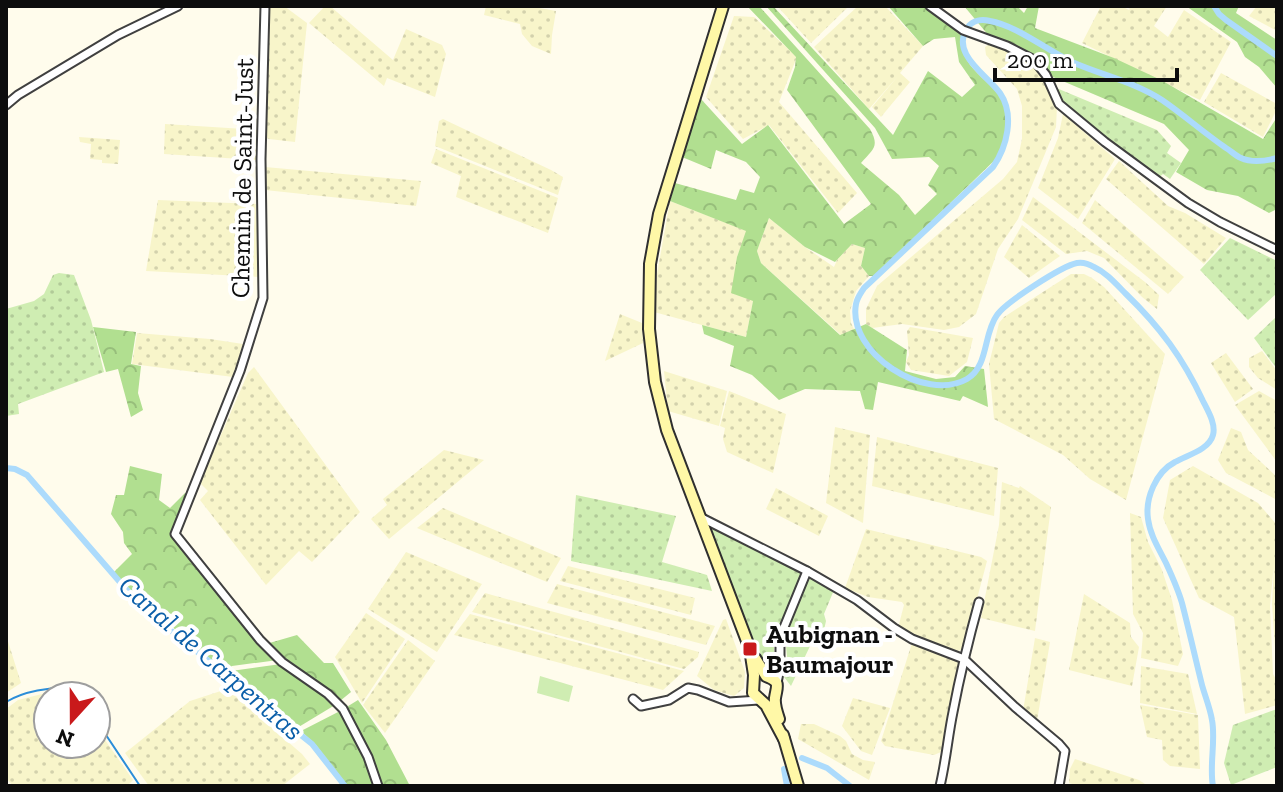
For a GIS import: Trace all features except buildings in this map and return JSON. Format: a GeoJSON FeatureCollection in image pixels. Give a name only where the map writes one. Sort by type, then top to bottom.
{"type":"FeatureCollection","features":[{"type":"Feature","properties":{"kind":"main road"},"geometry":{"type":"LineString","coordinates":[[723,6],[659,214],[648,288],[650,348],[670,440],[750,649],[753,693],[769,711],[784,739]]}},
{"type":"Feature","properties":{"kind":"main road"},"geometry":{"type":"LineString","coordinates":[[750,649],[777,693],[776,709],[798,786]]}},
{"type":"Feature","properties":{"kind":"main road"},"geometry":{"type":"LineString","coordinates":[[753,686],[759,678],[770,679]]}},
{"type":"Feature","properties":{"kind":"main road"},"geometry":{"type":"LineString","coordinates":[[760,700],[775,697]]}},
{"type":"Feature","properties":{"kind":"street"},"geometry":{"type":"LineString","coordinates":[[6,105],[105,42],[178,6]]}},
{"type":"Feature","properties":{"kind":"street","name":"Chemin de Saint-Just"},"geometry":{"type":"LineString","coordinates":[[265,6],[261,199],[263,298],[240,371],[175,534],[260,640],[282,662],[328,694],[343,709],[368,757],[378,786]]}},
{"type":"Feature","properties":{"kind":"street"},"geometry":{"type":"LineString","coordinates":[[930,6],[966,31],[1034,60],[1046,75],[1059,104],[1105,142],[1188,203],[1277,250]]}},
{"type":"Feature","properties":{"kind":"street"},"geometry":{"type":"LineString","coordinates":[[698,516],[807,571],[857,600],[912,639],[964,659],[1065,751],[1059,786]]}},
{"type":"Feature","properties":{"kind":"street"},"geometry":{"type":"LineString","coordinates":[[770,679],[780,661],[780,637],[807,571]]}},
{"type":"Feature","properties":{"kind":"street"},"geometry":{"type":"LineString","coordinates":[[940,786],[952,714],[979,602]]}},
{"type":"Feature","properties":{"kind":"street"},"geometry":{"type":"LineString","coordinates":[[737,701],[753,686]]}},
{"type":"Feature","properties":{"kind":"street"},"geometry":{"type":"LineString","coordinates":[[633,699],[641,706],[669,700],[692,688],[723,700],[760,700]]}},
{"type":"Feature","properties":{"kind":"shaded area"},"geometry":{"type":"Polygon","coordinates":[[[269,6],[284,6],[307,23],[295,142],[263,136],[269,6]]]}},
{"type":"Feature","properties":{"kind":"shaded area"},"geometry":{"type":"Polygon","coordinates":[[[325,6],[330,6],[393,60],[406,29],[442,45],[446,54],[435,97],[387,78],[384,86],[309,23],[325,6]]]}},
{"type":"Feature","properties":{"kind":"shaded area"},"geometry":{"type":"Polygon","coordinates":[[[486,6],[528,6],[556,11],[551,54],[532,46],[522,34],[520,24],[484,15],[486,6]]]}},
{"type":"Feature","properties":{"kind":"shaded area"},"geometry":{"type":"Polygon","coordinates":[[[777,6],[849,6],[811,43],[777,6]]]}},
{"type":"Feature","properties":{"kind":"shaded area"},"geometry":{"type":"Polygon","coordinates":[[[858,6],[885,6],[923,46],[900,73],[910,82],[881,117],[872,107],[898,76],[869,109],[814,47],[858,6]]]}},
{"type":"Feature","properties":{"kind":"shaded area"},"geometry":{"type":"Polygon","coordinates":[[[1101,6],[1121,6],[1129,10],[1125,6],[1167,6],[1154,26],[1168,37],[1184,10],[1231,42],[1200,100],[1082,43],[1101,6]]]}},
{"type":"Feature","properties":{"kind":"shaded area"},"geometry":{"type":"Polygon","coordinates":[[[1257,6],[1277,6],[1277,31],[1249,16],[1257,6]]]}},
{"type":"Feature","properties":{"kind":"shaded area"},"geometry":{"type":"Polygon","coordinates":[[[734,16],[754,17],[797,57],[779,102],[857,193],[838,213],[769,125],[743,139],[706,97],[734,16]]]}},
{"type":"Feature","properties":{"kind":"shaded area"},"geometry":{"type":"Polygon","coordinates":[[[991,43],[1025,57],[1041,72],[1057,107],[1056,127],[1018,219],[998,249],[976,314],[959,327],[944,330],[902,324],[872,328],[866,324],[866,309],[877,286],[1003,179],[1017,162],[1022,139],[1022,106],[1017,89],[986,55],[985,47],[991,43]]]}},
{"type":"Feature","properties":{"kind":"shaded area"},"geometry":{"type":"Polygon","coordinates":[[[1221,73],[1277,104],[1263,137],[1204,102],[1221,73]]]}},
{"type":"Feature","properties":{"kind":"shaded area"},"geometry":{"type":"Polygon","coordinates":[[[1063,114],[1115,159],[1078,219],[1038,188],[1058,138],[1063,114]]]}},
{"type":"Feature","properties":{"kind":"shaded area"},"geometry":{"type":"Polygon","coordinates":[[[443,119],[563,177],[558,195],[435,146],[439,121],[443,119]]]}},
{"type":"Feature","properties":{"kind":"shaded area"},"geometry":{"type":"Polygon","coordinates":[[[165,124],[258,130],[257,160],[164,154],[165,124]]]}},
{"type":"Feature","properties":{"kind":"shaded area"},"geometry":{"type":"Polygon","coordinates":[[[79,137],[120,140],[118,164],[90,159],[91,144],[80,142],[79,137]]]}},
{"type":"Feature","properties":{"kind":"shaded area"},"geometry":{"type":"Polygon","coordinates":[[[436,149],[558,198],[548,233],[456,197],[461,176],[431,163],[436,149]]]}},
{"type":"Feature","properties":{"kind":"shaded area"},"geometry":{"type":"Polygon","coordinates":[[[1119,161],[1168,206],[1226,238],[1204,264],[1106,179],[1119,161]]]}},
{"type":"Feature","properties":{"kind":"shaded area"},"geometry":{"type":"Polygon","coordinates":[[[265,167],[421,181],[416,206],[265,190],[265,167]]]}},
{"type":"Feature","properties":{"kind":"shaded area"},"geometry":{"type":"Polygon","coordinates":[[[1033,197],[1145,282],[1159,295],[1157,309],[1104,258],[1087,251],[1066,254],[1022,220],[1033,197]]]}},
{"type":"Feature","properties":{"kind":"shaded area"},"geometry":{"type":"Polygon","coordinates":[[[158,200],[256,204],[259,277],[146,271],[158,200]]]}},
{"type":"Feature","properties":{"kind":"shaded area"},"geometry":{"type":"Polygon","coordinates":[[[1095,200],[1184,277],[1168,294],[1082,223],[1095,200]]]}},
{"type":"Feature","properties":{"kind":"shaded area"},"geometry":{"type":"Polygon","coordinates":[[[670,201],[747,231],[737,257],[753,301],[746,337],[654,312],[657,274],[670,201]]]}},
{"type":"Feature","properties":{"kind":"shaded area"},"geometry":{"type":"Polygon","coordinates":[[[769,218],[834,267],[852,244],[865,248],[861,266],[869,276],[856,291],[850,311],[854,329],[841,335],[761,263],[757,251],[769,218]]]}},
{"type":"Feature","properties":{"kind":"shaded area"},"geometry":{"type":"Polygon","coordinates":[[[1022,225],[1060,256],[1029,278],[1004,257],[1022,225]]]}},
{"type":"Feature","properties":{"kind":"shaded area"},"geometry":{"type":"Polygon","coordinates":[[[1071,274],[1084,274],[1104,287],[1165,354],[1126,500],[1090,479],[1063,455],[994,419],[989,364],[999,323],[1071,274]]]}},
{"type":"Feature","properties":{"kind":"shaded area"},"geometry":{"type":"Polygon","coordinates":[[[620,314],[642,323],[643,343],[605,361],[620,314]]]}},
{"type":"Feature","properties":{"kind":"shaded area"},"geometry":{"type":"Polygon","coordinates":[[[910,327],[973,338],[967,362],[949,376],[911,370],[906,362],[909,355],[907,331],[910,327]]]}},
{"type":"Feature","properties":{"kind":"shaded area"},"geometry":{"type":"Polygon","coordinates":[[[137,333],[243,344],[233,377],[132,364],[137,333]]]}},
{"type":"Feature","properties":{"kind":"shaded area"},"geometry":{"type":"Polygon","coordinates":[[[1262,351],[1277,371],[1277,390],[1258,378],[1249,367],[1249,358],[1262,351]]]}},
{"type":"Feature","properties":{"kind":"shaded area"},"geometry":{"type":"Polygon","coordinates":[[[1226,353],[1253,389],[1235,402],[1211,363],[1226,353]]]}},
{"type":"Feature","properties":{"kind":"shaded area"},"geometry":{"type":"Polygon","coordinates":[[[254,367],[360,512],[312,562],[299,551],[266,585],[200,500],[208,491],[200,483],[248,373],[254,367]]]}},
{"type":"Feature","properties":{"kind":"shaded area"},"geometry":{"type":"Polygon","coordinates":[[[664,371],[727,391],[719,426],[668,411],[664,371]]]}},
{"type":"Feature","properties":{"kind":"shaded area"},"geometry":{"type":"Polygon","coordinates":[[[729,391],[786,414],[773,473],[727,452],[723,439],[725,428],[720,426],[729,391]]]}},
{"type":"Feature","properties":{"kind":"shaded area"},"geometry":{"type":"Polygon","coordinates":[[[1259,391],[1277,401],[1277,462],[1235,405],[1259,391]]]}},
{"type":"Feature","properties":{"kind":"shaded area"},"geometry":{"type":"Polygon","coordinates":[[[835,427],[870,435],[863,523],[826,503],[835,427]]]}},
{"type":"Feature","properties":{"kind":"shaded area"},"geometry":{"type":"Polygon","coordinates":[[[1231,428],[1241,432],[1248,450],[1277,477],[1277,500],[1226,473],[1218,460],[1231,428]]]}},
{"type":"Feature","properties":{"kind":"shaded area"},"geometry":{"type":"Polygon","coordinates":[[[877,437],[998,468],[994,516],[872,486],[877,437]]]}},
{"type":"Feature","properties":{"kind":"shaded area"},"geometry":{"type":"Polygon","coordinates":[[[444,450],[484,460],[389,539],[371,519],[387,505],[383,499],[444,450]]]}},
{"type":"Feature","properties":{"kind":"shaded area"},"geometry":{"type":"Polygon","coordinates":[[[1193,466],[1258,503],[1277,525],[1277,677],[1272,604],[1274,564],[1270,606],[1277,705],[1245,714],[1234,617],[1199,598],[1163,518],[1170,480],[1193,466]]]}},
{"type":"Feature","properties":{"kind":"shaded area"},"geometry":{"type":"Polygon","coordinates":[[[1002,482],[1020,486],[1051,507],[1035,631],[981,618],[999,525],[1002,482]]]}},
{"type":"Feature","properties":{"kind":"shaded area"},"geometry":{"type":"Polygon","coordinates":[[[776,488],[828,516],[819,536],[766,509],[776,488]]]}},
{"type":"Feature","properties":{"kind":"shaded area"},"geometry":{"type":"Polygon","coordinates":[[[443,508],[561,558],[547,582],[417,528],[443,508]]]}},
{"type":"Feature","properties":{"kind":"shaded area"},"geometry":{"type":"Polygon","coordinates":[[[1130,513],[1141,517],[1172,600],[1183,654],[1178,666],[1141,658],[1143,633],[1133,614],[1130,513]]]}},
{"type":"Feature","properties":{"kind":"shaded area"},"geometry":{"type":"Polygon","coordinates":[[[866,529],[987,561],[964,648],[958,651],[910,636],[898,628],[904,605],[902,602],[868,597],[845,588],[866,529]]]}},
{"type":"Feature","properties":{"kind":"shaded area"},"geometry":{"type":"Polygon","coordinates":[[[406,552],[482,584],[437,652],[368,609],[406,552]]]}},
{"type":"Feature","properties":{"kind":"shaded area"},"geometry":{"type":"Polygon","coordinates":[[[568,566],[695,598],[691,615],[560,581],[568,566]]]}},
{"type":"Feature","properties":{"kind":"shaded area"},"geometry":{"type":"Polygon","coordinates":[[[557,584],[715,626],[706,645],[547,603],[557,584]]]}},
{"type":"Feature","properties":{"kind":"shaded area"},"geometry":{"type":"Polygon","coordinates":[[[485,593],[699,652],[698,657],[684,669],[472,612],[485,593]]]}},
{"type":"Feature","properties":{"kind":"shaded area"},"geometry":{"type":"Polygon","coordinates":[[[1084,594],[1130,623],[1131,637],[1139,647],[1132,686],[1069,670],[1084,594]]]}},
{"type":"Feature","properties":{"kind":"shaded area"},"geometry":{"type":"Polygon","coordinates":[[[366,613],[405,639],[362,703],[335,657],[366,613]]]}},
{"type":"Feature","properties":{"kind":"shaded area"},"geometry":{"type":"Polygon","coordinates":[[[470,614],[684,671],[663,690],[454,635],[470,614]]]}},
{"type":"Feature","properties":{"kind":"shaded area"},"geometry":{"type":"Polygon","coordinates":[[[726,619],[745,672],[744,688],[734,696],[714,690],[697,676],[726,619]]]}},
{"type":"Feature","properties":{"kind":"shaded area"},"geometry":{"type":"Polygon","coordinates":[[[6,635],[21,683],[6,693],[6,635]]]}},
{"type":"Feature","properties":{"kind":"shaded area"},"geometry":{"type":"Polygon","coordinates":[[[1035,638],[1050,642],[1037,721],[1023,711],[1035,638]]]}},
{"type":"Feature","properties":{"kind":"shaded area"},"geometry":{"type":"Polygon","coordinates":[[[408,640],[435,661],[385,733],[363,705],[408,640]]]}},
{"type":"Feature","properties":{"kind":"shaded area"},"geometry":{"type":"Polygon","coordinates":[[[912,643],[961,661],[941,752],[934,755],[885,746],[881,741],[912,643]]]}},
{"type":"Feature","properties":{"kind":"shaded area"},"geometry":{"type":"Polygon","coordinates":[[[1141,666],[1188,674],[1197,714],[1140,703],[1141,666]]]}},
{"type":"Feature","properties":{"kind":"shaded area"},"geometry":{"type":"Polygon","coordinates":[[[227,689],[310,764],[282,786],[149,786],[125,753],[190,701],[227,689]]]}},
{"type":"Feature","properties":{"kind":"shaded area"},"geometry":{"type":"Polygon","coordinates":[[[32,696],[32,760],[112,760],[112,750],[133,780],[127,786],[13,786],[6,778],[6,709],[18,700],[32,696]]]}},
{"type":"Feature","properties":{"kind":"shaded area"},"geometry":{"type":"Polygon","coordinates":[[[853,698],[890,708],[872,755],[861,751],[842,726],[853,698]]]}},
{"type":"Feature","properties":{"kind":"shaded area"},"geometry":{"type":"Polygon","coordinates":[[[1140,705],[1198,715],[1200,769],[1170,766],[1163,760],[1162,740],[1147,737],[1140,705]]]}},
{"type":"Feature","properties":{"kind":"shaded area"},"geometry":{"type":"Polygon","coordinates":[[[801,724],[814,724],[840,736],[852,754],[875,762],[869,780],[798,739],[801,724]]]}},
{"type":"Feature","properties":{"kind":"shaded area"},"geometry":{"type":"Polygon","coordinates":[[[1075,759],[1139,780],[1148,786],[1079,786],[1069,783],[1070,769],[1075,759]]]}},
{"type":"Feature","properties":{"kind":"green space"},"geometry":{"type":"Polygon","coordinates":[[[747,6],[759,6],[870,129],[875,144],[861,163],[899,195],[915,215],[937,194],[928,185],[939,166],[929,157],[892,159],[875,128],[766,6],[773,6],[893,135],[928,71],[962,97],[975,85],[959,62],[955,37],[934,39],[923,46],[888,6],[926,6],[961,35],[967,60],[998,94],[1005,109],[1006,125],[999,156],[875,276],[869,276],[861,266],[865,248],[852,244],[835,262],[805,247],[769,218],[757,251],[761,263],[840,335],[866,324],[907,350],[905,371],[936,379],[955,377],[965,366],[984,369],[988,407],[963,396],[960,401],[878,382],[873,410],[865,409],[860,391],[805,389],[779,400],[752,375],[730,366],[734,346],[704,334],[702,325],[746,337],[753,301],[731,293],[737,257],[746,231],[670,201],[675,183],[736,200],[740,189],[754,193],[760,177],[746,162],[716,150],[711,169],[682,157],[701,99],[742,144],[768,125],[844,224],[871,204],[787,90],[796,57],[747,6]]]}},
{"type":"Feature","properties":{"kind":"green space"},"geometry":{"type":"Polygon","coordinates":[[[964,6],[1017,6],[1024,13],[1028,6],[1039,6],[1035,28],[1114,58],[1161,80],[1263,139],[1277,117],[1277,209],[1269,213],[1238,196],[1207,190],[1176,172],[1189,150],[1164,124],[1046,74],[1043,67],[989,36],[964,6]]]}},
{"type":"Feature","properties":{"kind":"green space"},"geometry":{"type":"Polygon","coordinates":[[[1186,6],[1239,6],[1236,13],[1277,40],[1277,88],[1259,67],[1245,57],[1237,42],[1186,6]]]}},
{"type":"Feature","properties":{"kind":"green space"},"geometry":{"type":"Polygon","coordinates":[[[1054,87],[1157,130],[1171,146],[1167,153],[1181,163],[1170,179],[1163,174],[1158,178],[1063,108],[1054,87]]]}},
{"type":"Feature","properties":{"kind":"green space"},"geometry":{"type":"Polygon","coordinates":[[[1230,238],[1277,261],[1277,293],[1248,320],[1200,270],[1230,238]]]}},
{"type":"Feature","properties":{"kind":"green space"},"geometry":{"type":"Polygon","coordinates":[[[53,275],[74,275],[91,320],[104,372],[18,404],[19,414],[6,416],[6,309],[34,301],[44,294],[53,275]]]}},
{"type":"Feature","properties":{"kind":"green space"},"geometry":{"type":"Polygon","coordinates":[[[1275,318],[1277,320],[1277,369],[1254,338],[1275,318]]]}},
{"type":"Feature","properties":{"kind":"green space"},"geometry":{"type":"Polygon","coordinates":[[[93,327],[136,332],[131,364],[141,366],[138,393],[143,410],[131,417],[118,369],[106,372],[93,327]]]}},
{"type":"Feature","properties":{"kind":"green space"},"geometry":{"type":"Polygon","coordinates":[[[130,466],[162,474],[159,500],[170,508],[185,493],[188,495],[172,535],[278,660],[232,666],[225,671],[113,573],[132,554],[111,514],[116,495],[124,495],[130,466]]]}},
{"type":"Feature","properties":{"kind":"green space"},"geometry":{"type":"Polygon","coordinates":[[[576,495],[676,516],[662,562],[707,575],[712,591],[571,561],[576,495]]]}},
{"type":"Feature","properties":{"kind":"green space"},"geometry":{"type":"Polygon","coordinates":[[[711,524],[802,571],[774,643],[774,661],[768,668],[755,643],[709,526],[711,524]]]}},
{"type":"Feature","properties":{"kind":"green space"},"geometry":{"type":"Polygon","coordinates":[[[810,579],[817,579],[834,590],[824,614],[826,621],[820,648],[811,644],[791,686],[784,677],[788,665],[785,637],[804,584],[810,579]]]}},
{"type":"Feature","properties":{"kind":"green space"},"geometry":{"type":"Polygon","coordinates":[[[297,635],[324,663],[333,663],[351,692],[340,701],[266,644],[297,635]]]}},
{"type":"Feature","properties":{"kind":"green space"},"geometry":{"type":"Polygon","coordinates":[[[281,664],[327,695],[335,705],[297,728],[229,674],[231,671],[281,664]]]}},
{"type":"Feature","properties":{"kind":"green space"},"geometry":{"type":"Polygon","coordinates":[[[540,676],[573,686],[569,702],[537,693],[540,676]]]}},
{"type":"Feature","properties":{"kind":"green space"},"geometry":{"type":"Polygon","coordinates":[[[358,700],[386,740],[410,786],[381,786],[345,708],[358,700]]]}},
{"type":"Feature","properties":{"kind":"green space"},"geometry":{"type":"Polygon","coordinates":[[[1277,709],[1277,767],[1231,785],[1224,763],[1233,725],[1277,709]]]}},
{"type":"Feature","properties":{"kind":"green space"},"geometry":{"type":"Polygon","coordinates":[[[340,711],[365,756],[376,786],[347,786],[316,745],[301,731],[340,711]]]}},
{"type":"Feature","properties":{"kind":"waterway","name":"Canal de Carpentras"},"geometry":{"type":"LineString","coordinates":[[1214,6],[1226,20],[1277,56]]}},
{"type":"Feature","properties":{"kind":"waterway","name":"Canal de Carpentras"},"geometry":{"type":"LineString","coordinates":[[1213,786],[1211,716],[1180,598],[1148,519],[1153,486],[1162,472],[1207,445],[1214,431],[1195,385],[1170,344],[1150,319],[1099,269],[1077,263],[1047,277],[1002,309],[993,323],[979,366],[967,379],[950,385],[931,384],[911,379],[876,356],[856,322],[856,304],[864,288],[993,167],[1002,150],[1008,121],[1005,102],[972,63],[963,46],[963,37],[975,21],[987,20],[1010,27],[1072,62],[1152,94],[1241,158],[1250,161],[1277,158]]}},
{"type":"Feature","properties":{"kind":"waterway","name":"Canal de Carpentras"},"geometry":{"type":"LineString","coordinates":[[6,468],[27,475],[132,596],[312,744],[345,786]]}},
{"type":"Feature","properties":{"kind":"waterway"},"geometry":{"type":"LineString","coordinates":[[6,702],[32,692]]}},
{"type":"Feature","properties":{"kind":"waterway"},"geometry":{"type":"LineString","coordinates":[[112,744],[140,786]]}},
{"type":"Feature","properties":{"kind":"waterway","name":"Canal de Carpentras"},"geometry":{"type":"LineString","coordinates":[[802,758],[827,768],[850,786]]}},
{"type":"Feature","properties":{"kind":"waterway","name":"Canal de Carpentras"},"geometry":{"type":"LineString","coordinates":[[784,769],[787,786]]}},
{"type":"Feature","properties":{"kind":"place","name":"Aubignan - Baumajour"},"geometry":{"type":"Point","coordinates":[750,649]}}]}
